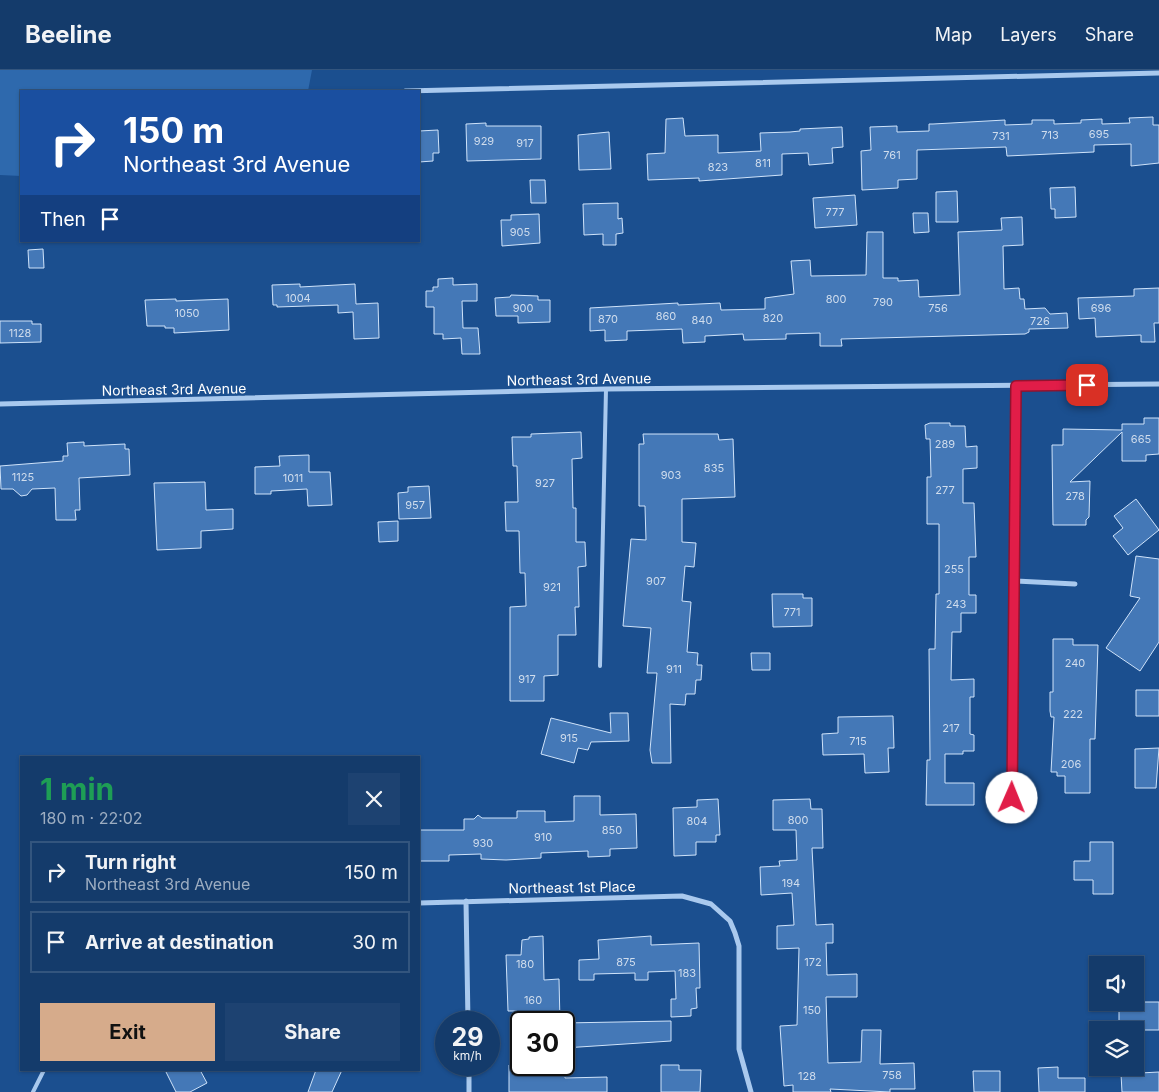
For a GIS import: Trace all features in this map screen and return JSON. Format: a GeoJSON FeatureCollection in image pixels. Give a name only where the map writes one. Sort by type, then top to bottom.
{"type":"FeatureCollection","features":[{"type":"Feature","properties":{"kind":"street"},"geometry":{"type":"LineString","coordinates":[[420,91],[1159,73]]}},
{"type":"Feature","properties":{"kind":"street","name":"Northeast 3rd Avenue"},"geometry":{"type":"LineString","coordinates":[[0,404],[606,389],[1159,384]]}},
{"type":"Feature","properties":{"kind":"street"},"geometry":{"type":"LineString","coordinates":[[1012,798],[1016,386]]}},
{"type":"Feature","properties":{"kind":"street"},"geometry":{"type":"LineString","coordinates":[[1014,581],[1074,584]]}},
{"type":"Feature","properties":{"kind":"street","name":"Northeast 1st Place"},"geometry":{"type":"LineString","coordinates":[[420,903],[682,896],[710,904],[722,912],[730,921],[739,946],[739,1048],[751,1092]]}},
{"type":"Feature","properties":{"kind":"street"},"geometry":{"type":"LineString","coordinates":[[466,901],[468,1011]]}},
{"type":"Feature","properties":{"kind":"street"},"geometry":{"type":"LineString","coordinates":[[469,1076],[469,1092]]}},
{"type":"Feature","properties":{"kind":"lane"},"geometry":{"type":"LineString","coordinates":[[600,666],[606,389]]}},
{"type":"Feature","properties":{"kind":"lane"},"geometry":{"type":"LineString","coordinates":[[33,1092],[44,1071]]}},
{"type":"Feature","properties":{"kind":"shaded area"},"geometry":{"type":"Polygon","coordinates":[[[0,70],[312,70],[308,90],[20,90],[20,176],[0,175],[0,70]]]}},
{"type":"Feature","properties":{"kind":"building"},"geometry":{"type":"Polygon","coordinates":[[[1153,117],[1153,125],[1159,125],[1159,163],[1131,166],[1131,144],[1094,145],[1094,152],[1007,156],[1006,147],[917,150],[917,179],[898,180],[898,188],[862,190],[861,151],[871,150],[870,127],[897,126],[897,132],[929,131],[929,124],[1005,120],[1005,125],[1032,124],[1032,120],[1054,120],[1054,124],[1081,123],[1081,120],[1102,119],[1102,124],[1130,123],[1129,118],[1153,117]]]}},
{"type":"Feature","properties":{"kind":"building"},"geometry":{"type":"Polygon","coordinates":[[[683,118],[685,136],[718,135],[718,153],[761,151],[760,133],[800,131],[800,129],[842,127],[843,147],[832,148],[833,163],[809,165],[808,153],[782,154],[782,175],[699,181],[699,178],[648,180],[647,154],[665,153],[666,119],[683,118]]]}},
{"type":"Feature","properties":{"kind":"building"},"geometry":{"type":"Polygon","coordinates":[[[486,123],[486,126],[541,126],[541,159],[467,161],[466,124],[486,123]]]}},
{"type":"Feature","properties":{"kind":"building"},"geometry":{"type":"Polygon","coordinates":[[[438,130],[439,153],[433,153],[433,161],[420,162],[420,131],[438,130]]]}},
{"type":"Feature","properties":{"kind":"building"},"geometry":{"type":"Polygon","coordinates":[[[609,132],[611,169],[579,170],[578,135],[609,132]]]}},
{"type":"Feature","properties":{"kind":"building"},"geometry":{"type":"Polygon","coordinates":[[[530,180],[545,180],[546,203],[531,203],[530,180]]]}},
{"type":"Feature","properties":{"kind":"building"},"geometry":{"type":"Polygon","coordinates":[[[1075,187],[1076,217],[1055,218],[1055,209],[1051,209],[1050,188],[1075,187]]]}},
{"type":"Feature","properties":{"kind":"building"},"geometry":{"type":"Polygon","coordinates":[[[957,191],[958,222],[936,222],[936,192],[957,191]]]}},
{"type":"Feature","properties":{"kind":"building"},"geometry":{"type":"Polygon","coordinates":[[[855,195],[857,225],[815,228],[813,198],[855,195]]]}},
{"type":"Feature","properties":{"kind":"building"},"geometry":{"type":"Polygon","coordinates":[[[618,203],[618,219],[622,218],[623,233],[616,234],[616,245],[603,245],[603,234],[584,235],[583,204],[618,203]]]}},
{"type":"Feature","properties":{"kind":"building"},"geometry":{"type":"Polygon","coordinates":[[[913,213],[928,213],[929,232],[914,233],[913,213]]]}},
{"type":"Feature","properties":{"kind":"building"},"geometry":{"type":"Polygon","coordinates":[[[539,214],[540,243],[502,246],[501,220],[511,220],[511,215],[539,214]]]}},
{"type":"Feature","properties":{"kind":"building"},"geometry":{"type":"Polygon","coordinates":[[[1022,217],[1023,245],[1003,246],[1004,289],[1019,288],[1020,299],[1024,299],[1025,309],[1045,308],[1050,314],[1067,313],[1068,328],[1029,329],[1029,332],[1025,334],[841,339],[842,346],[820,346],[820,333],[786,334],[786,339],[744,340],[743,334],[705,336],[705,342],[683,343],[682,329],[627,331],[627,340],[605,341],[605,330],[590,331],[590,308],[678,303],[678,305],[720,303],[721,310],[765,309],[765,298],[794,294],[791,261],[810,260],[811,276],[866,275],[867,232],[883,232],[883,278],[898,278],[898,281],[918,280],[919,297],[960,295],[958,232],[1002,230],[1001,218],[1022,217]]]}},
{"type":"Feature","properties":{"kind":"building"},"geometry":{"type":"Polygon","coordinates":[[[43,249],[44,268],[29,268],[28,250],[43,249]]]}},
{"type":"Feature","properties":{"kind":"building"},"geometry":{"type":"Polygon","coordinates":[[[453,278],[453,285],[477,284],[477,301],[462,301],[463,328],[478,328],[480,354],[462,354],[461,338],[443,339],[443,334],[434,334],[434,307],[426,307],[426,291],[433,291],[433,287],[438,287],[438,279],[453,278]]]}},
{"type":"Feature","properties":{"kind":"building"},"geometry":{"type":"Polygon","coordinates":[[[300,284],[300,287],[355,284],[356,304],[378,303],[379,338],[354,339],[353,312],[338,313],[338,305],[277,307],[277,305],[273,305],[272,285],[300,284]]]}},
{"type":"Feature","properties":{"kind":"building"},"geometry":{"type":"Polygon","coordinates":[[[1159,288],[1159,323],[1154,323],[1155,342],[1141,342],[1141,335],[1096,337],[1095,318],[1079,319],[1078,298],[1134,296],[1134,289],[1159,288]]]}},
{"type":"Feature","properties":{"kind":"building"},"geometry":{"type":"Polygon","coordinates":[[[511,295],[538,296],[538,300],[550,300],[550,322],[518,323],[518,316],[496,316],[495,298],[510,297],[511,295]]]}},
{"type":"Feature","properties":{"kind":"building"},"geometry":{"type":"Polygon","coordinates":[[[176,299],[176,301],[228,299],[229,330],[174,333],[174,328],[147,326],[145,300],[176,299]]]}},
{"type":"Feature","properties":{"kind":"building"},"geometry":{"type":"Polygon","coordinates":[[[0,321],[32,321],[32,324],[41,324],[41,342],[0,343],[0,321]]]}},
{"type":"Feature","properties":{"kind":"building"},"geometry":{"type":"Polygon","coordinates":[[[1144,418],[1159,418],[1159,454],[1146,455],[1146,461],[1122,461],[1122,432],[1070,482],[1090,481],[1089,517],[1086,520],[1086,525],[1053,525],[1052,445],[1063,445],[1063,429],[1122,430],[1122,424],[1144,424],[1144,418]]]}},
{"type":"Feature","properties":{"kind":"building"},"geometry":{"type":"Polygon","coordinates":[[[930,423],[950,423],[950,426],[965,426],[966,447],[977,446],[977,468],[963,469],[963,503],[974,503],[976,557],[969,557],[969,595],[976,595],[976,613],[961,613],[961,632],[952,632],[951,680],[974,679],[974,697],[970,697],[970,734],[974,735],[974,751],[963,751],[963,754],[945,754],[945,783],[974,783],[974,805],[926,805],[927,760],[930,760],[929,649],[935,649],[936,594],[939,594],[939,524],[927,524],[927,477],[931,477],[930,439],[926,439],[925,425],[930,423]]]}},
{"type":"Feature","properties":{"kind":"building"},"geometry":{"type":"Polygon","coordinates":[[[581,432],[582,458],[572,459],[573,508],[576,508],[576,542],[585,542],[586,566],[578,567],[579,607],[575,607],[576,635],[558,635],[558,675],[544,676],[544,701],[510,701],[510,607],[526,606],[525,573],[520,573],[519,531],[506,531],[505,502],[518,502],[517,466],[513,466],[512,437],[531,437],[531,434],[581,432]]]}},
{"type":"Feature","properties":{"kind":"building"},"geometry":{"type":"Polygon","coordinates":[[[643,434],[718,434],[719,440],[733,439],[735,497],[682,499],[682,542],[696,543],[694,567],[685,566],[682,601],[691,602],[687,652],[698,653],[697,665],[702,665],[701,680],[696,680],[695,694],[686,694],[685,705],[670,704],[671,763],[652,763],[650,750],[657,673],[647,673],[651,628],[623,626],[631,539],[646,540],[645,506],[639,506],[639,444],[644,444],[643,434]]]}},
{"type":"Feature","properties":{"kind":"building"},"geometry":{"type":"Polygon","coordinates":[[[84,442],[84,446],[125,444],[125,449],[129,449],[130,475],[79,478],[80,510],[75,510],[76,520],[56,520],[55,488],[32,489],[27,495],[21,496],[13,489],[1,489],[0,466],[63,461],[63,456],[68,456],[67,443],[84,442]]]}},
{"type":"Feature","properties":{"kind":"building"},"geometry":{"type":"Polygon","coordinates":[[[309,455],[309,472],[330,472],[332,505],[308,506],[307,489],[271,491],[271,494],[255,494],[255,467],[280,466],[279,456],[309,455]]]}},
{"type":"Feature","properties":{"kind":"building"},"geometry":{"type":"Polygon","coordinates":[[[205,482],[206,510],[233,509],[233,529],[201,531],[201,548],[157,550],[154,483],[205,482]]]}},
{"type":"Feature","properties":{"kind":"building"},"geometry":{"type":"Polygon","coordinates":[[[429,486],[431,518],[399,519],[398,493],[408,492],[408,487],[429,486]]]}},
{"type":"Feature","properties":{"kind":"building"},"geometry":{"type":"Polygon","coordinates":[[[1136,499],[1159,530],[1128,555],[1113,536],[1123,528],[1114,516],[1136,499]]]}},
{"type":"Feature","properties":{"kind":"building"},"geometry":{"type":"Polygon","coordinates":[[[398,521],[398,541],[379,542],[378,522],[398,521]]]}},
{"type":"Feature","properties":{"kind":"building"},"geometry":{"type":"Polygon","coordinates":[[[1136,556],[1159,559],[1159,642],[1140,671],[1106,648],[1140,598],[1130,596],[1136,556]]]}},
{"type":"Feature","properties":{"kind":"building"},"geometry":{"type":"Polygon","coordinates":[[[772,594],[803,594],[803,598],[812,598],[812,626],[773,627],[772,594]]]}},
{"type":"Feature","properties":{"kind":"building"},"geometry":{"type":"Polygon","coordinates":[[[1053,639],[1073,639],[1073,645],[1098,645],[1095,739],[1090,739],[1090,793],[1065,793],[1065,776],[1057,776],[1057,772],[1051,772],[1054,717],[1051,717],[1050,711],[1050,692],[1053,692],[1053,639]]]}},
{"type":"Feature","properties":{"kind":"building"},"geometry":{"type":"Polygon","coordinates":[[[751,653],[770,653],[770,670],[752,670],[751,653]]]}},
{"type":"Feature","properties":{"kind":"building"},"geometry":{"type":"Polygon","coordinates":[[[1136,690],[1159,690],[1159,716],[1136,716],[1136,690]]]}},
{"type":"Feature","properties":{"kind":"building"},"geometry":{"type":"Polygon","coordinates":[[[610,713],[628,713],[629,741],[591,742],[588,750],[578,748],[574,763],[541,754],[551,718],[611,733],[610,713]]]}},
{"type":"Feature","properties":{"kind":"building"},"geometry":{"type":"Polygon","coordinates":[[[893,716],[894,748],[888,748],[889,772],[865,773],[864,754],[823,755],[822,734],[838,733],[838,717],[893,716]]]}},
{"type":"Feature","properties":{"kind":"building"},"geometry":{"type":"Polygon","coordinates":[[[1159,748],[1156,788],[1135,788],[1135,749],[1159,748]]]}},
{"type":"Feature","properties":{"kind":"building"},"geometry":{"type":"Polygon","coordinates":[[[574,796],[600,796],[600,815],[636,814],[637,848],[610,849],[610,856],[588,857],[588,851],[541,853],[541,858],[506,860],[481,859],[481,854],[449,855],[449,861],[420,861],[420,830],[464,830],[464,819],[474,819],[478,815],[482,818],[517,818],[517,811],[545,811],[545,822],[574,821],[574,796]]]}},
{"type":"Feature","properties":{"kind":"building"},"geometry":{"type":"Polygon","coordinates":[[[718,799],[720,835],[716,835],[716,842],[696,842],[696,855],[674,856],[673,808],[697,807],[697,800],[718,799]]]}},
{"type":"Feature","properties":{"kind":"building"},"geometry":{"type":"Polygon","coordinates":[[[810,799],[811,809],[822,809],[823,848],[812,848],[816,925],[833,924],[833,943],[826,943],[827,975],[857,974],[857,997],[826,997],[828,1063],[861,1062],[862,1030],[881,1030],[880,1064],[914,1063],[915,1089],[890,1089],[890,1092],[830,1089],[831,1092],[793,1092],[793,1085],[784,1086],[780,1026],[797,1025],[799,948],[777,949],[777,926],[794,925],[792,893],[761,895],[760,867],[780,866],[779,861],[797,860],[796,830],[773,830],[773,800],[810,799]]]}},
{"type":"Feature","properties":{"kind":"building"},"geometry":{"type":"Polygon","coordinates":[[[1090,842],[1113,842],[1113,894],[1093,894],[1093,880],[1074,880],[1074,861],[1090,861],[1090,842]]]}},
{"type":"Feature","properties":{"kind":"building"},"geometry":{"type":"Polygon","coordinates":[[[543,936],[544,980],[559,979],[560,1011],[508,1011],[506,955],[521,955],[522,940],[529,939],[529,937],[543,936]]]}},
{"type":"Feature","properties":{"kind":"building"},"geometry":{"type":"Polygon","coordinates":[[[651,936],[651,945],[699,943],[700,988],[696,988],[697,1008],[691,1009],[691,1016],[671,1017],[671,999],[676,999],[675,971],[648,972],[648,980],[635,980],[635,973],[594,974],[594,980],[579,980],[579,960],[599,959],[598,940],[651,936]]]}},
{"type":"Feature","properties":{"kind":"building"},"geometry":{"type":"Polygon","coordinates":[[[1144,1002],[1159,1002],[1159,1030],[1144,1030],[1144,1021],[1119,1021],[1119,1011],[1144,1011],[1144,1002]]]}},
{"type":"Feature","properties":{"kind":"building"},"geometry":{"type":"Polygon","coordinates":[[[671,1021],[671,1041],[575,1047],[575,1023],[671,1021]]]}},
{"type":"Feature","properties":{"kind":"building"},"geometry":{"type":"Polygon","coordinates":[[[509,1065],[510,1076],[607,1077],[607,1092],[509,1092],[509,1065]]]}},
{"type":"Feature","properties":{"kind":"building"},"geometry":{"type":"Polygon","coordinates":[[[661,1065],[679,1065],[679,1070],[701,1070],[700,1092],[661,1092],[661,1065]]]}},
{"type":"Feature","properties":{"kind":"building"},"geometry":{"type":"Polygon","coordinates":[[[1058,1067],[1058,1078],[1085,1078],[1085,1092],[1039,1092],[1038,1068],[1058,1067]]]}},
{"type":"Feature","properties":{"kind":"building"},"geometry":{"type":"Polygon","coordinates":[[[166,1071],[201,1071],[207,1083],[190,1092],[176,1092],[166,1071]]]}},
{"type":"Feature","properties":{"kind":"building"},"geometry":{"type":"Polygon","coordinates":[[[316,1071],[342,1071],[332,1092],[308,1092],[316,1071]]]}},
{"type":"Feature","properties":{"kind":"building"},"geometry":{"type":"Polygon","coordinates":[[[973,1071],[1000,1071],[1000,1092],[974,1092],[973,1071]]]}},
{"type":"Feature","properties":{"kind":"building"},"geometry":{"type":"Polygon","coordinates":[[[1159,1072],[1159,1092],[1122,1092],[1121,1076],[1144,1076],[1144,1073],[1159,1072]]]}},
{"type":"Feature","properties":{"kind":"route"},"geometry":{"type":"LineString","coordinates":[[1012,798],[1016,386],[1087,385]]}}]}
